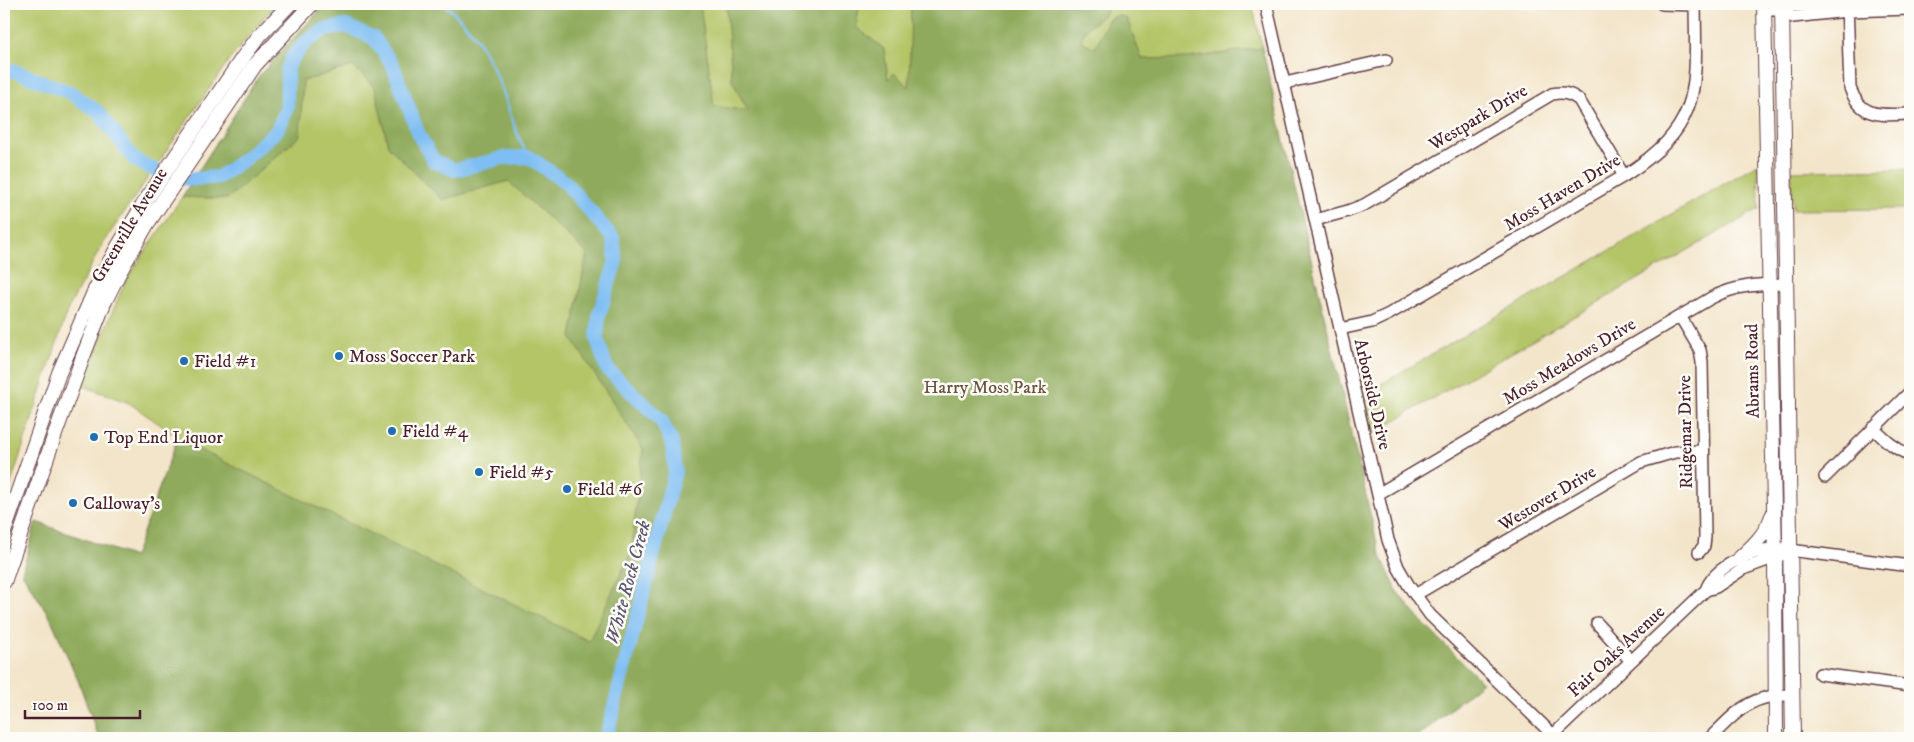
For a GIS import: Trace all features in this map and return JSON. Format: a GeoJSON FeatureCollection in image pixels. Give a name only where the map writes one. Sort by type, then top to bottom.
{"type":"FeatureCollection","features":[{"type":"Feature","properties":{"kind":"main road","name":"Greenville Avenue"},"geometry":{"type":"LineString","coordinates":[[4,582],[48,452],[76,379],[97,301],[116,250],[146,200],[244,56],[260,35],[290,4]]}},
{"type":"Feature","properties":{"kind":"main road","name":"Greenville Avenue"},"geometry":{"type":"LineString","coordinates":[[4,532],[60,373],[97,301],[209,131],[255,66],[312,4]]}},
{"type":"Feature","properties":{"kind":"main road","name":"Abrams Road"},"geometry":{"type":"LineString","coordinates":[[1764,7],[1768,284],[1775,553],[1776,738]]}},
{"type":"Feature","properties":{"kind":"main road","name":"Abrams Road"},"geometry":{"type":"LineString","coordinates":[[1782,7],[1792,550],[1793,738]]}},
{"type":"Feature","properties":{"kind":"main road"},"geometry":{"type":"LineString","coordinates":[[60,373],[76,379]]}},
{"type":"Feature","properties":{"kind":"main road"},"geometry":{"type":"LineString","coordinates":[[33,446],[48,452]]}},
{"type":"Feature","properties":{"kind":"main road"},"geometry":{"type":"LineString","coordinates":[[1740,558],[1765,532],[1774,510]]}},
{"type":"Feature","properties":{"kind":"street","name":"Arborside Drive"},"geometry":{"type":"LineString","coordinates":[[1266,4],[1388,540],[1398,567],[1430,615],[1552,737]]}},
{"type":"Feature","properties":{"kind":"street"},"geometry":{"type":"LineString","coordinates":[[1662,4],[1695,4]]}},
{"type":"Feature","properties":{"kind":"street","name":"Moss Haven Drive"},"geometry":{"type":"LineString","coordinates":[[1340,329],[1372,322],[1389,314],[1624,176],[1660,150],[1676,132],[1686,113],[1694,90],[1696,59],[1695,4]]}},
{"type":"Feature","properties":{"kind":"street"},"geometry":{"type":"LineString","coordinates":[[1764,7],[1782,7],[1793,4],[1910,9]]}},
{"type":"Feature","properties":{"kind":"street"},"geometry":{"type":"LineString","coordinates":[[1847,7],[1850,88],[1853,97],[1858,105],[1869,112],[1880,115],[1910,114]]}},
{"type":"Feature","properties":{"kind":"street"},"geometry":{"type":"LineString","coordinates":[[1284,82],[1386,60]]}},
{"type":"Feature","properties":{"kind":"street","name":"Westpark Drive"},"geometry":{"type":"LineString","coordinates":[[1315,220],[1364,205],[1552,94],[1561,92],[1568,93],[1579,100],[1624,176]]}},
{"type":"Feature","properties":{"kind":"street","name":"Moss Meadows Drive"},"geometry":{"type":"LineString","coordinates":[[1378,494],[1711,298],[1746,285],[1786,284]]}},
{"type":"Feature","properties":{"kind":"street","name":"Ridgemar Drive"},"geometry":{"type":"LineString","coordinates":[[1680,316],[1700,350],[1702,362],[1702,451],[1705,537],[1704,546],[1699,552]]}},
{"type":"Feature","properties":{"kind":"street"},"geometry":{"type":"LineString","coordinates":[[1825,477],[1910,392]]}},
{"type":"Feature","properties":{"kind":"street"},"geometry":{"type":"LineString","coordinates":[[1873,428],[1889,444],[1910,455]]}},
{"type":"Feature","properties":{"kind":"street","name":"Westover Drive"},"geometry":{"type":"LineString","coordinates":[[1415,595],[1641,462],[1675,452],[1702,451]]}},
{"type":"Feature","properties":{"kind":"street"},"geometry":{"type":"LineString","coordinates":[[1792,550],[1910,566]]}},
{"type":"Feature","properties":{"kind":"street","name":"Fair Oaks Avenue"},"geometry":{"type":"LineString","coordinates":[[1706,590],[1716,587],[1743,569],[1775,553],[1792,550]]}},
{"type":"Feature","properties":{"kind":"street","name":"Fair Oaks Avenue"},"geometry":{"type":"LineString","coordinates":[[1552,737],[1706,590],[1709,582],[1728,566],[1740,558],[1759,551],[1775,553]]}},
{"type":"Feature","properties":{"kind":"street"},"geometry":{"type":"LineString","coordinates":[[1597,623],[1630,662]]}},
{"type":"Feature","properties":{"kind":"street"},"geometry":{"type":"LineString","coordinates":[[1820,674],[1910,686]]}},
{"type":"Feature","properties":{"kind":"street"},"geometry":{"type":"LineString","coordinates":[[1710,738],[1743,706],[1752,701],[1776,695],[1793,695]]}},
{"type":"Feature","properties":{"kind":"green space"},"geometry":{"type":"Polygon","coordinates":[[[4,4],[278,4],[227,63],[103,243],[68,309],[6,498],[4,495],[4,4]]]}},
{"type":"Feature","properties":{"kind":"green space","name":"Harry Moss Park"},"geometry":{"type":"Polygon","coordinates":[[[326,4],[1252,4],[1379,552],[1398,593],[1423,623],[1482,682],[1417,738],[99,738],[78,680],[50,617],[22,573],[36,522],[134,557],[178,437],[129,403],[81,385],[126,280],[182,197],[259,76],[326,4]]]}},
{"type":"Feature","properties":{"kind":"green space","name":"Harry Moss Park"},"geometry":{"type":"Polygon","coordinates":[[[327,4],[700,4],[714,106],[748,111],[732,80],[726,4],[857,4],[859,9],[856,27],[884,49],[888,79],[894,73],[909,87],[911,4],[1109,4],[1104,15],[1086,29],[1081,41],[1095,48],[1108,20],[1118,15],[1127,19],[1142,59],[1188,58],[1262,48],[1379,552],[1398,593],[1423,623],[1482,682],[1417,738],[99,738],[78,680],[50,617],[22,573],[36,522],[134,557],[178,437],[184,442],[589,641],[631,552],[643,449],[571,337],[587,253],[508,181],[442,200],[388,146],[375,88],[353,66],[303,81],[300,136],[227,199],[182,197],[259,76],[327,4]]]}},
{"type":"Feature","properties":{"kind":"green space"},"geometry":{"type":"Polygon","coordinates":[[[1758,164],[1759,209],[1370,435],[1362,395],[1758,164]]]}},
{"type":"Feature","properties":{"kind":"green space"},"geometry":{"type":"Polygon","coordinates":[[[1910,169],[1910,209],[1793,210],[1791,171],[1910,169]]]}},
{"type":"Feature","properties":{"kind":"waterway"},"geometry":{"type":"LineString","coordinates":[[444,4],[470,30],[483,49],[503,91],[516,130],[529,157]]}},
{"type":"Feature","properties":{"kind":"waterway","name":"White Rock Creek"},"geometry":{"type":"LineString","coordinates":[[4,67],[71,93],[98,112],[135,160],[170,178],[219,177],[246,158],[277,130],[287,107],[287,70],[292,58],[306,42],[324,30],[346,26],[374,38],[393,66],[419,135],[434,161],[455,170],[503,158],[529,157],[565,182],[613,238],[616,261],[599,315],[597,339],[607,369],[661,420],[672,443],[675,471],[606,738]]}},
{"type":"Feature","properties":{"kind":"place","name":"Moss Soccer Park"},"geometry":{"type":"Point","coordinates":[339,356]}},
{"type":"Feature","properties":{"kind":"place","name":"Field #1"},"geometry":{"type":"Point","coordinates":[184,361]}},
{"type":"Feature","properties":{"kind":"place","name":"Field #4"},"geometry":{"type":"Point","coordinates":[392,431]}},
{"type":"Feature","properties":{"kind":"place","name":"Top End Liquor"},"geometry":{"type":"Point","coordinates":[94,437]}},
{"type":"Feature","properties":{"kind":"place","name":"Field #5"},"geometry":{"type":"Point","coordinates":[479,472]}},
{"type":"Feature","properties":{"kind":"place","name":"Field #6"},"geometry":{"type":"Point","coordinates":[567,489]}},
{"type":"Feature","properties":{"kind":"place","name":"Calloway's"},"geometry":{"type":"Point","coordinates":[73,503]}}]}
